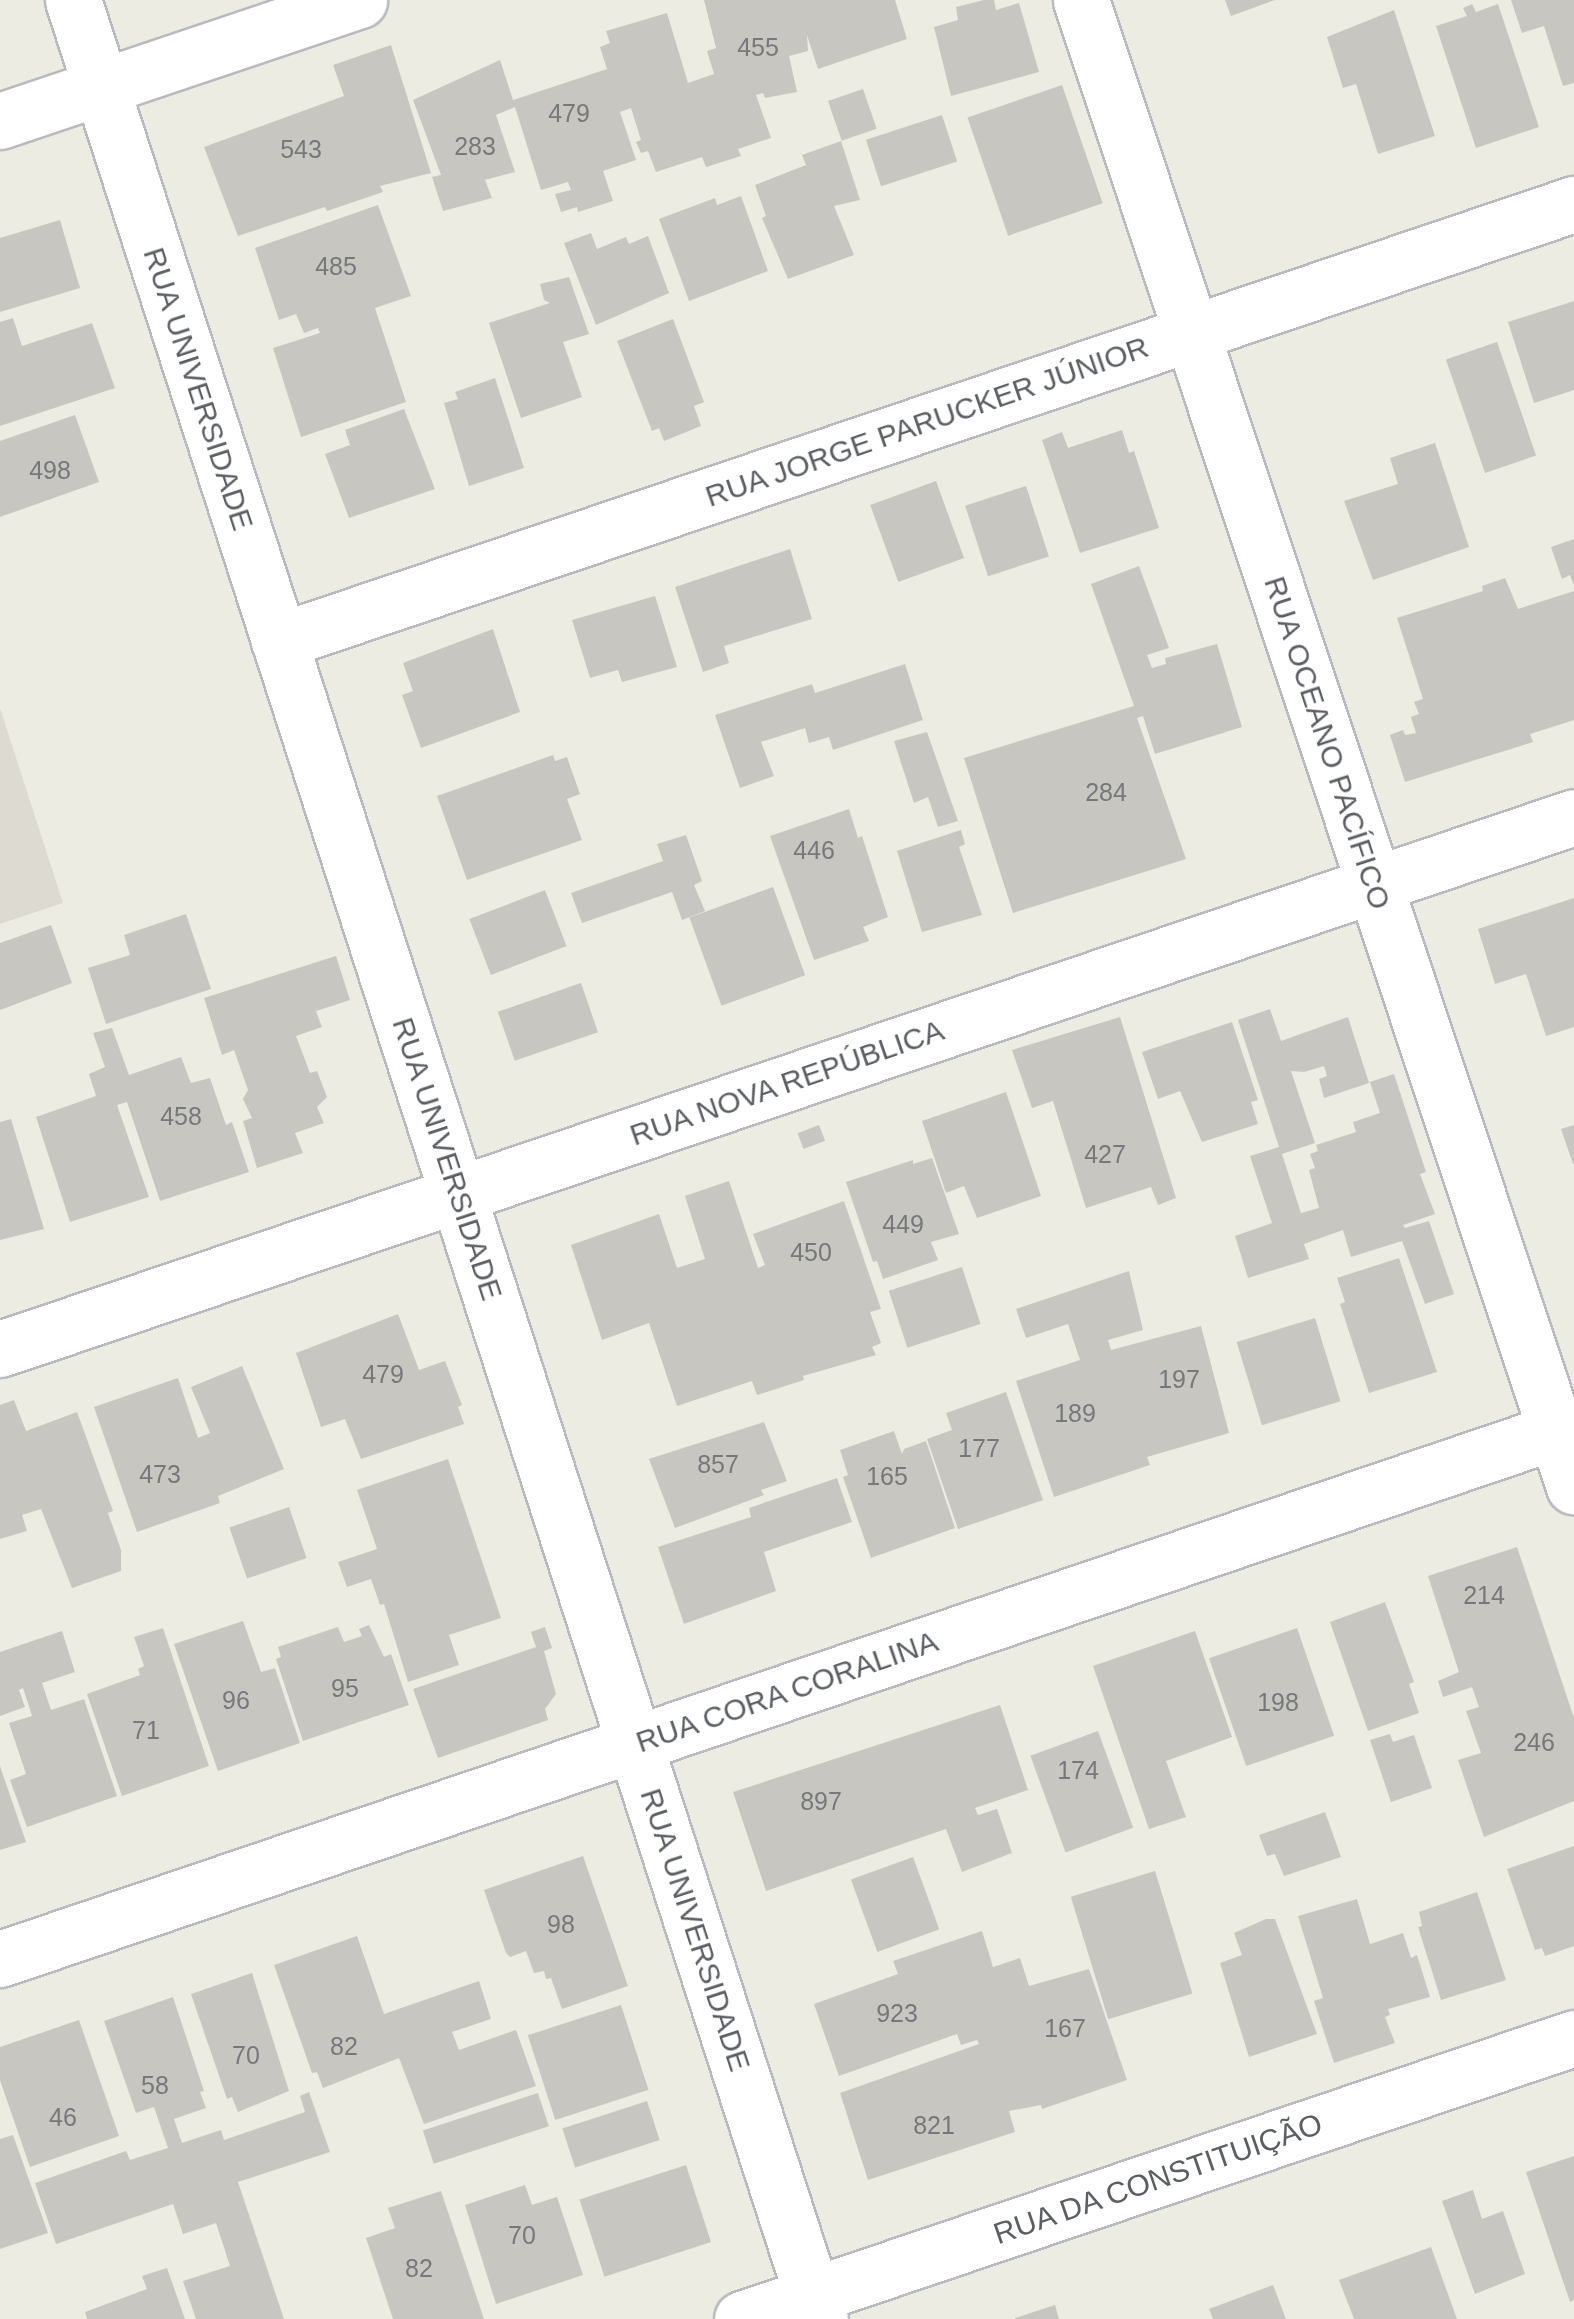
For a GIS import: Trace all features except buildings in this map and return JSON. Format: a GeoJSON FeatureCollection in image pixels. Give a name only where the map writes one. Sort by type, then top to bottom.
{"type":"FeatureCollection","features":[{"type":"Feature","properties":{"kind":"street","name":"RUA UNIVERSIDADE"},"geometry":{"type":"LineString","coordinates":[[73,0],[817,2307]]}},
{"type":"Feature","properties":{"kind":"street"},"geometry":{"type":"LineString","coordinates":[[0,121],[359,0]]}},
{"type":"Feature","properties":{"kind":"street","name":"RUA OCEANO PACÍFICO"},"geometry":{"type":"LineString","coordinates":[[1082,0],[1374,884],[1565,1428],[1574,1486]]}},
{"type":"Feature","properties":{"kind":"street","name":"RUA JORGE PARUCKER JÚNIOR"},"geometry":{"type":"LineString","coordinates":[[279,640],[1574,204]]}},
{"type":"Feature","properties":{"kind":"street","name":"RUA NOVA REPÚBLICA"},"geometry":{"type":"LineString","coordinates":[[0,1350],[1574,817]]}},
{"type":"Feature","properties":{"kind":"street","name":"RUA CORA CORALINA"},"geometry":{"type":"LineString","coordinates":[[0,1959],[1565,1428]]}},
{"type":"Feature","properties":{"kind":"street","name":"RUA DA CONSTITUIÇÃO"},"geometry":{"type":"LineString","coordinates":[[742,2319],[817,2307],[1574,2038]]}},
{"type":"Feature","properties":{"kind":"shaded area"},"geometry":{"type":"Polygon","coordinates":[[[0,708],[63,903],[0,924],[0,708]]]}}]}
